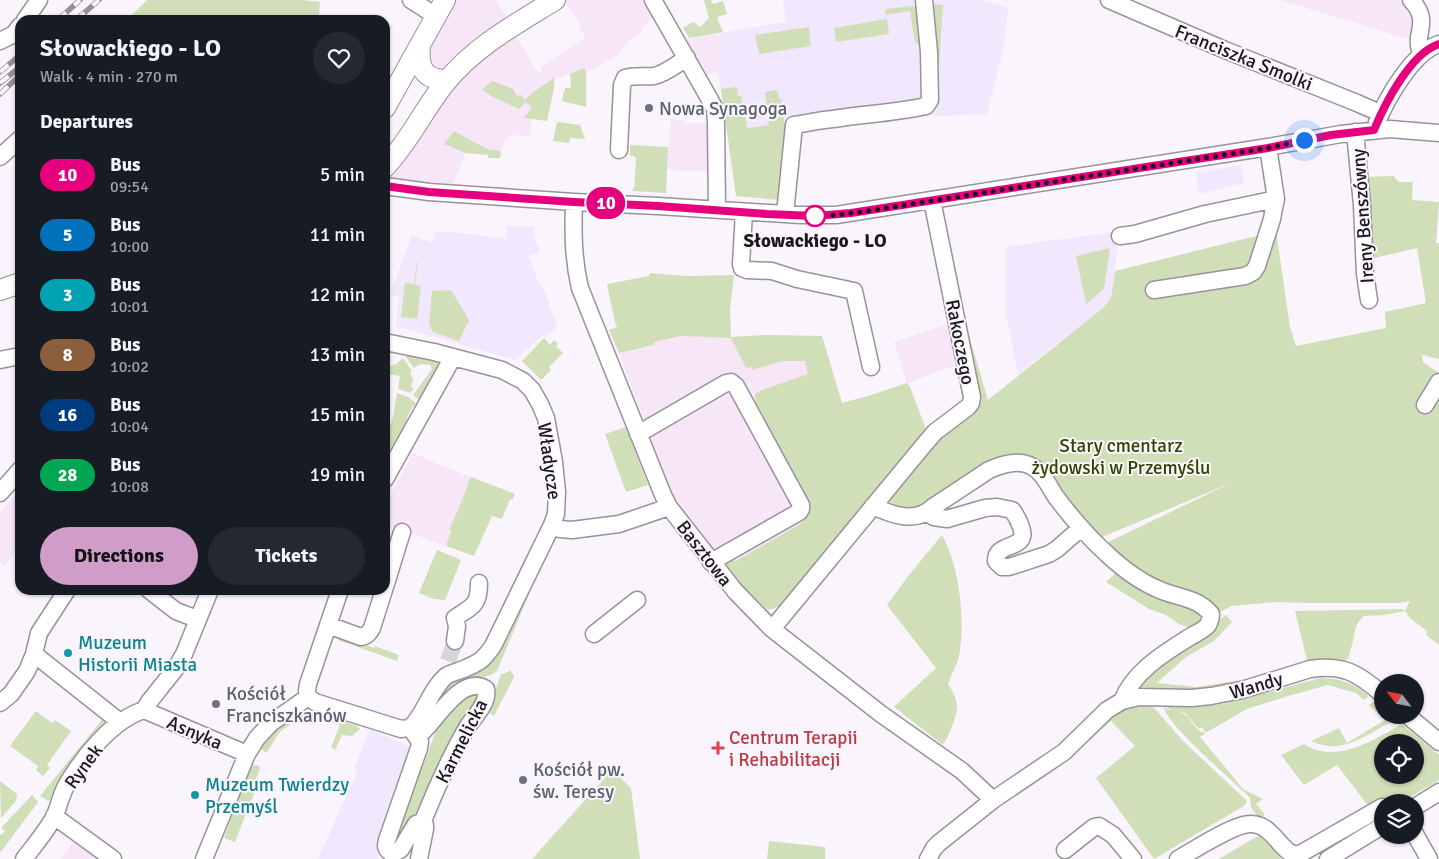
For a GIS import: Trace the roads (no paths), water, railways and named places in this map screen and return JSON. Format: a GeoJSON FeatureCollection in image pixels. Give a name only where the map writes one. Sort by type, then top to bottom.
{"type":"FeatureCollection","features":[{"type":"Feature","properties":{"kind":"main road"},"geometry":{"type":"LineString","coordinates":[[390,161],[447,80],[463,63],[494,38],[554,0]]}},
{"type":"Feature","properties":{"kind":"main road"},"geometry":{"type":"LineString","coordinates":[[390,99],[440,8]]}},
{"type":"Feature","properties":{"kind":"main road"},"geometry":{"type":"LineString","coordinates":[[420,45],[420,61],[425,72],[430,78],[447,80]]}},
{"type":"Feature","properties":{"kind":"main road"},"geometry":{"type":"LineString","coordinates":[[0,290],[15,285]]}},
{"type":"Feature","properties":{"kind":"street"},"geometry":{"type":"LineString","coordinates":[[28,15],[38,0]]}},
{"type":"Feature","properties":{"kind":"street"},"geometry":{"type":"LineString","coordinates":[[411,0],[419,6],[440,8]]}},
{"type":"Feature","properties":{"kind":"street"},"geometry":{"type":"LineString","coordinates":[[653,0],[714,109],[716,123],[717,210]]}},
{"type":"Feature","properties":{"kind":"street"},"geometry":{"type":"LineString","coordinates":[[785,214],[794,125],[891,113],[926,106],[930,100],[929,52],[924,0]]}},
{"type":"Feature","properties":{"kind":"street","name":"Franciszka Smolki"},"geometry":{"type":"LineString","coordinates":[[1109,0],[1224,50],[1380,113]]}},
{"type":"Feature","properties":{"kind":"street"},"geometry":{"type":"LineString","coordinates":[[1420,3],[1422,20],[1418,44],[1422,54]]}},
{"type":"Feature","properties":{"kind":"street"},"geometry":{"type":"LineString","coordinates":[[0,41],[15,33]]}},
{"type":"Feature","properties":{"kind":"street"},"geometry":{"type":"LineString","coordinates":[[1374,130],[1380,113],[1413,63],[1432,46],[1439,44]]}},
{"type":"Feature","properties":{"kind":"street"},"geometry":{"type":"LineString","coordinates":[[619,150],[622,84],[625,78],[632,76],[655,76],[687,58]]}},
{"type":"Feature","properties":{"kind":"street"},"geometry":{"type":"LineString","coordinates":[[391,187],[429,192],[574,202],[744,212],[836,215],[1268,148],[1355,132],[1396,129],[1439,133]]}},
{"type":"Feature","properties":{"kind":"street","name":"Ireny Benszówny"},"geometry":{"type":"LineString","coordinates":[[1355,132],[1362,205],[1365,274],[1369,300]]}},
{"type":"Feature","properties":{"kind":"street"},"geometry":{"type":"LineString","coordinates":[[0,156],[15,143]]}},
{"type":"Feature","properties":{"kind":"street"},"geometry":{"type":"LineString","coordinates":[[1154,290],[1245,276],[1257,266],[1272,219],[1276,199],[1268,148]]}},
{"type":"Feature","properties":{"kind":"street"},"geometry":{"type":"LineString","coordinates":[[1120,236],[1135,234],[1206,214],[1276,199]]}},
{"type":"Feature","properties":{"kind":"street","name":"Rakoczego"},"geometry":{"type":"LineString","coordinates":[[772,629],[935,432],[968,407],[972,400],[932,200]]}},
{"type":"Feature","properties":{"kind":"street","name":"Basztowa"},"geometry":{"type":"LineString","coordinates":[[574,202],[574,256],[580,288],[669,507],[735,592],[772,629],[881,714],[962,771],[993,800]]}},
{"type":"Feature","properties":{"kind":"street"},"geometry":{"type":"LineString","coordinates":[[744,212],[742,268],[772,271],[797,279],[854,291],[871,367]]}},
{"type":"Feature","properties":{"kind":"street","name":"Władycze"},"geometry":{"type":"LineString","coordinates":[[390,343],[455,357],[502,370],[523,381],[536,398],[546,418],[557,492],[556,514],[552,525],[494,644],[486,657],[481,661],[470,666],[449,668],[414,724],[414,733]]}},
{"type":"Feature","properties":{"kind":"street"},"geometry":{"type":"LineString","coordinates":[[0,360],[15,357]]}},
{"type":"Feature","properties":{"kind":"street"},"geometry":{"type":"LineString","coordinates":[[390,467],[455,357]]}},
{"type":"Feature","properties":{"kind":"street"},"geometry":{"type":"LineString","coordinates":[[638,434],[726,382],[731,382],[736,386],[801,507],[799,512],[711,562]]}},
{"type":"Feature","properties":{"kind":"street"},"geometry":{"type":"LineString","coordinates":[[1425,405],[1439,382]]}},
{"type":"Feature","properties":{"kind":"street"},"geometry":{"type":"LineString","coordinates":[[873,506],[892,515],[912,516],[927,513],[933,507],[989,470],[1005,464],[1022,463],[1042,474],[1057,498],[1081,528],[1107,554],[1136,578],[1162,592],[1200,603],[1211,614],[1211,619],[1206,626],[1148,666],[1125,691],[1122,700],[1107,710],[1064,752],[993,800],[939,843],[928,859]]}},
{"type":"Feature","properties":{"kind":"street"},"geometry":{"type":"LineString","coordinates":[[0,493],[15,476]]}},
{"type":"Feature","properties":{"kind":"street"},"geometry":{"type":"LineString","coordinates":[[927,513],[947,518],[997,506],[1012,510],[1018,520],[1023,536],[1016,544],[998,553],[996,561],[1002,567],[1009,567],[1049,554],[1081,528]]}},
{"type":"Feature","properties":{"kind":"street"},"geometry":{"type":"LineString","coordinates":[[552,525],[560,529],[572,530],[619,524],[669,507]]}},
{"type":"Feature","properties":{"kind":"street"},"geometry":{"type":"LineString","coordinates":[[390,572],[402,532]]}},
{"type":"Feature","properties":{"kind":"street"},"geometry":{"type":"LineString","coordinates":[[455,641],[457,626],[455,618],[476,602],[479,593],[479,583]]}},
{"type":"Feature","properties":{"kind":"street"},"geometry":{"type":"LineString","coordinates":[[4,694],[27,670],[34,654],[39,633],[64,595]]}},
{"type":"Feature","properties":{"kind":"street"},"geometry":{"type":"LineString","coordinates":[[155,595],[176,611],[197,619]]}},
{"type":"Feature","properties":{"kind":"street"},"geometry":{"type":"LineString","coordinates":[[144,710],[176,668],[184,654],[208,595]]}},
{"type":"Feature","properties":{"kind":"street"},"geometry":{"type":"LineString","coordinates":[[338,595],[308,684],[306,691],[308,697],[315,702],[414,733]]}},
{"type":"Feature","properties":{"kind":"street"},"geometry":{"type":"LineString","coordinates":[[328,625],[362,637],[366,636],[374,623],[383,595]]}},
{"type":"Feature","properties":{"kind":"street"},"geometry":{"type":"LineString","coordinates":[[594,634],[637,600]]}},
{"type":"Feature","properties":{"kind":"street"},"geometry":{"type":"LineString","coordinates":[[34,654],[120,722]]}},
{"type":"Feature","properties":{"kind":"street","name":"Wandy"},"geometry":{"type":"LineString","coordinates":[[1122,700],[1139,697],[1192,698],[1211,696],[1234,692],[1310,669],[1321,668],[1337,668],[1357,674],[1374,687]]}},
{"type":"Feature","properties":{"kind":"street","name":"Karmelicka"},"geometry":{"type":"LineString","coordinates":[[419,859],[425,829],[423,821],[437,787],[462,737],[486,696],[486,688],[480,686],[468,688],[460,692],[442,708],[423,732],[414,733],[420,742],[419,748],[387,840],[387,850],[392,853],[398,852],[416,824],[423,821]]}},
{"type":"Feature","properties":{"kind":"street"},"geometry":{"type":"LineString","coordinates":[[204,859],[246,754],[271,723],[308,697]]}},
{"type":"Feature","properties":{"kind":"street","name":"Rynek"},"geometry":{"type":"LineString","coordinates":[[24,859],[54,816],[65,788],[74,773],[94,747],[120,722],[144,710]]}},
{"type":"Feature","properties":{"kind":"street","name":"Asnyka"},"geometry":{"type":"LineString","coordinates":[[144,710],[246,754]]}},
{"type":"Feature","properties":{"kind":"street"},"geometry":{"type":"LineString","coordinates":[[1418,724],[1439,742]]}},
{"type":"Feature","properties":{"kind":"street"},"geometry":{"type":"LineString","coordinates":[[1424,801],[1439,792]]}},
{"type":"Feature","properties":{"kind":"street"},"geometry":{"type":"LineString","coordinates":[[1178,859],[1243,824],[1257,824],[1269,830],[1288,851],[1296,855],[1374,812]]}},
{"type":"Feature","properties":{"kind":"street"},"geometry":{"type":"LineString","coordinates":[[54,816],[113,859]]}},
{"type":"Feature","properties":{"kind":"street"},"geometry":{"type":"LineString","coordinates":[[1065,850],[1094,827],[1098,826],[1113,835],[1133,859]]}},
{"type":"Feature","properties":{"kind":"street"},"geometry":{"type":"LineString","coordinates":[[1328,859],[1374,831]]}},
{"type":"Feature","properties":{"kind":"street"},"geometry":{"type":"LineString","coordinates":[[1421,844],[1429,859]]}},
{"type":"Feature","properties":{"kind":"tunnel"},"geometry":{"type":"LineString","coordinates":[[448,661],[455,641]]}},
{"type":"Feature","properties":{"kind":"railway"},"geometry":{"type":"LineString","coordinates":[[64,15],[80,0]]}},
{"type":"Feature","properties":{"kind":"railway"},"geometry":{"type":"LineString","coordinates":[[82,15],[99,0]]}},
{"type":"Feature","properties":{"kind":"railway"},"geometry":{"type":"LineString","coordinates":[[0,72],[15,59]]}},
{"type":"Feature","properties":{"kind":"railway"},"geometry":{"type":"LineString","coordinates":[[0,83],[15,71]]}},
{"type":"Feature","properties":{"kind":"railway"},"geometry":{"type":"LineString","coordinates":[[0,94],[15,80]]}},
{"type":"Feature","properties":{"kind":"place","name":"Nowa Synagoga"},"geometry":{"type":"Point","coordinates":[649,108]}},
{"type":"Feature","properties":{"kind":"place","name":"Słowackiego - LO"},"geometry":{"type":"Point","coordinates":[815,216]}},
{"type":"Feature","properties":{"kind":"place","name":"Muzeum Historii Miasta"},"geometry":{"type":"Point","coordinates":[68,653]}},
{"type":"Feature","properties":{"kind":"place","name":"Kościół Franciszkanów"},"geometry":{"type":"Point","coordinates":[216,704]}},
{"type":"Feature","properties":{"kind":"place","name":"Centrum Terapii i Rehabilitacji"},"geometry":{"type":"Point","coordinates":[718,748]}},
{"type":"Feature","properties":{"kind":"place","name":"Kościół pw. św. Teresy"},"geometry":{"type":"Point","coordinates":[523,780]}},
{"type":"Feature","properties":{"kind":"place","name":"Muzeum Twierdzy Przemyśl"},"geometry":{"type":"Point","coordinates":[195,795]}},
{"type":"Feature","properties":{"kind":"park label","name":"Stary cmentarz żydowski w Przemyślu"},"geometry":{"type":"Point","coordinates":[1121,456]}}]}
